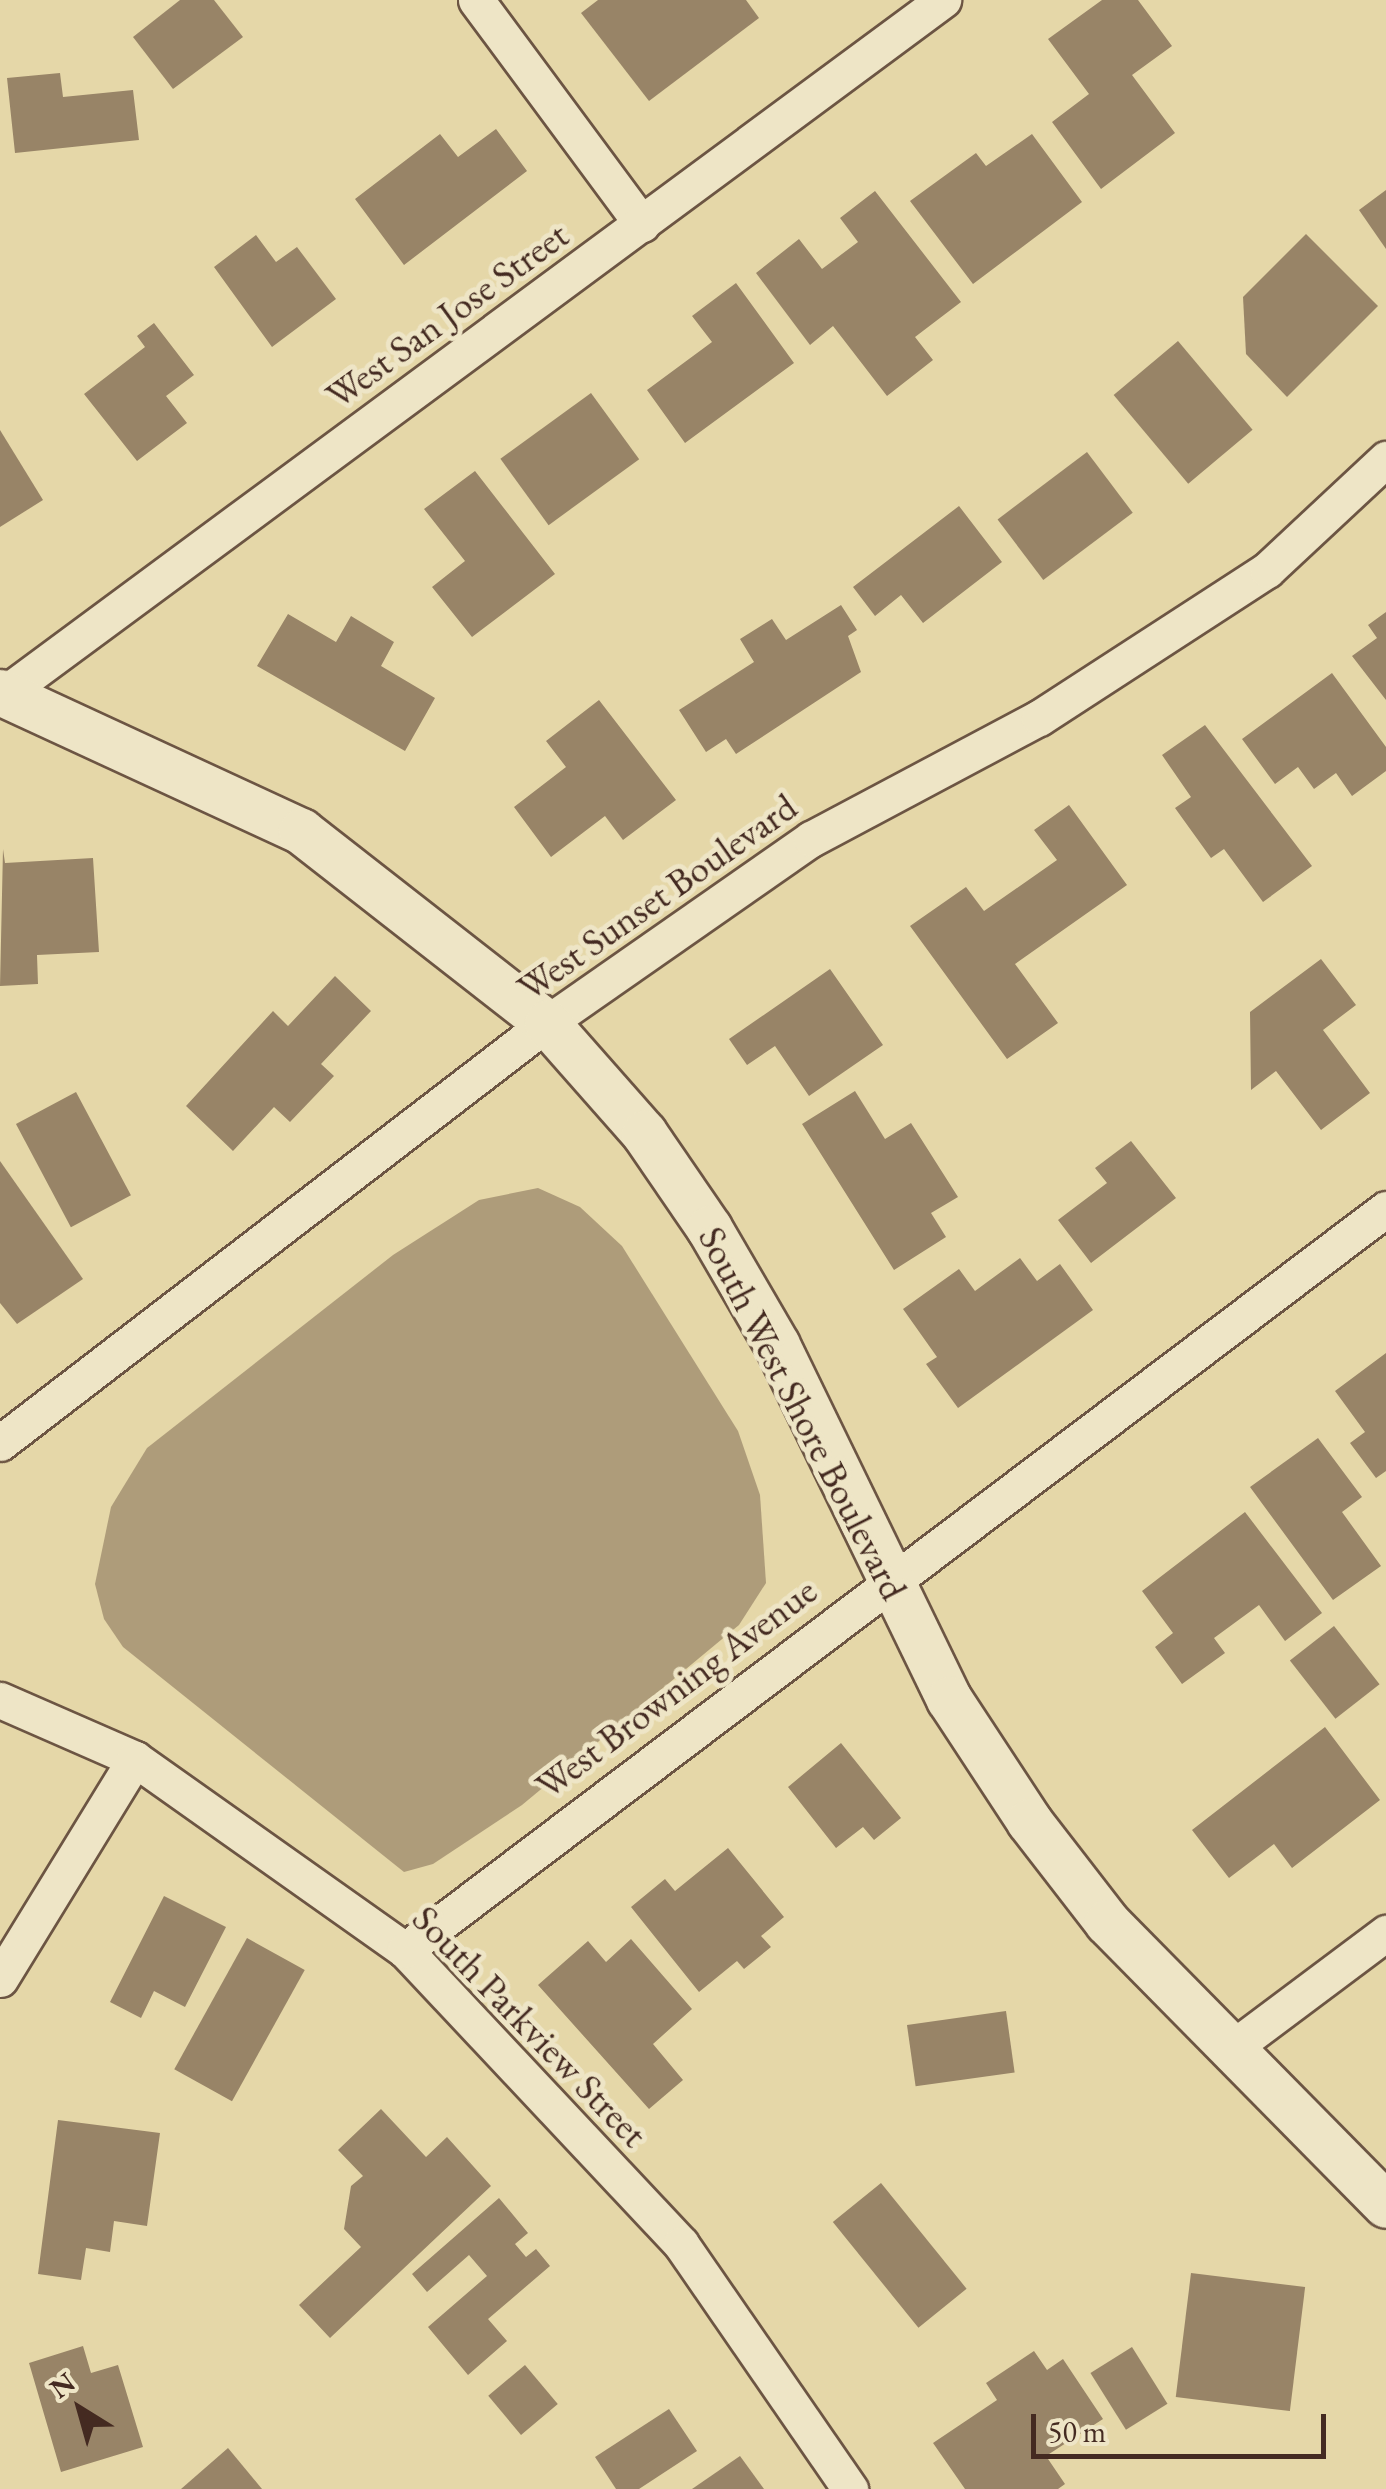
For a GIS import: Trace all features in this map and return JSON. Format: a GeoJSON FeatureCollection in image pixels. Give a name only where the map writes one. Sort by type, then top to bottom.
{"type":"FeatureCollection","features":[{"type":"Feature","properties":{"kind":"street"},"geometry":{"type":"LineString","coordinates":[[476,0],[642,224]]}},
{"type":"Feature","properties":{"kind":"street","name":"West San Jose Street"},"geometry":{"type":"LineString","coordinates":[[2,694],[943,0]]}},
{"type":"Feature","properties":{"kind":"street","name":"West Sunset Boulevard"},"geometry":{"type":"LineString","coordinates":[[0,1443],[547,1023],[812,839],[1040,718],[1268,570],[1386,459]]}},
{"type":"Feature","properties":{"kind":"street","name":"South West Shore Boulevard"},"geometry":{"type":"LineString","coordinates":[[2,694],[301,831],[547,1023],[644,1133],[709,1228],[777,1345],[949,1699],[1029,1821],[1107,1922],[1235,2046],[1386,2205]]}},
{"type":"Feature","properties":{"kind":"street","name":"West Browning Avenue"},"geometry":{"type":"LineString","coordinates":[[405,1950],[890,1578],[1386,1209]]}},
{"type":"Feature","properties":{"kind":"street","name":"South Parkview Street"},"geometry":{"type":"LineString","coordinates":[[0,1700],[135,1759],[405,1950],[682,2244],[850,2489]]}},
{"type":"Feature","properties":{"kind":"street"},"geometry":{"type":"LineString","coordinates":[[0,1979],[135,1759]]}},
{"type":"Feature","properties":{"kind":"street"},"geometry":{"type":"LineString","coordinates":[[1235,2046],[1386,1933]]}},
{"type":"Feature","properties":{"kind":"shaded area"},"geometry":{"type":"Polygon","coordinates":[[[538,1188],[580,1207],[622,1246],[738,1431],[760,1495],[766,1583],[739,1625],[522,1805],[433,1864],[404,1872],[123,1647],[104,1619],[95,1584],[111,1507],[147,1448],[393,1255],[479,1200],[538,1188]]]}},
{"type":"Feature","properties":{"kind":"building"},"geometry":{"type":"Polygon","coordinates":[[[180,0],[214,0],[243,37],[173,89],[133,37],[180,0]]]}},
{"type":"Feature","properties":{"kind":"building"},"geometry":{"type":"Polygon","coordinates":[[[598,0],[746,0],[759,18],[649,101],[581,13],[598,0]]]}},
{"type":"Feature","properties":{"kind":"building"},"geometry":{"type":"Polygon","coordinates":[[[1102,0],[1138,0],[1172,46],[1132,75],[1175,133],[1101,189],[1052,122],[1089,94],[1048,39],[1102,0]]]}},
{"type":"Feature","properties":{"kind":"building"},"geometry":{"type":"Polygon","coordinates":[[[60,73],[63,97],[133,90],[139,140],[15,153],[7,78],[60,73]]]}},
{"type":"Feature","properties":{"kind":"building"},"geometry":{"type":"Polygon","coordinates":[[[496,129],[527,171],[404,265],[355,199],[440,134],[458,157],[496,129]]]}},
{"type":"Feature","properties":{"kind":"building"},"geometry":{"type":"Polygon","coordinates":[[[1032,134],[1082,202],[973,284],[910,201],[976,153],[986,166],[1032,134]]]}},
{"type":"Feature","properties":{"kind":"building"},"geometry":{"type":"Polygon","coordinates":[[[1386,190],[1386,249],[1359,210],[1386,190]]]}},
{"type":"Feature","properties":{"kind":"building"},"geometry":{"type":"Polygon","coordinates":[[[875,191],[961,302],[915,337],[933,360],[887,396],[833,326],[810,345],[756,273],[799,239],[822,269],[858,242],[840,218],[875,191]]]}},
{"type":"Feature","properties":{"kind":"building"},"geometry":{"type":"Polygon","coordinates":[[[1306,234],[1378,306],[1287,397],[1246,354],[1243,297],[1306,234]]]}},
{"type":"Feature","properties":{"kind":"building"},"geometry":{"type":"Polygon","coordinates":[[[256,235],[276,262],[297,247],[336,299],[272,347],[214,267],[256,235]]]}},
{"type":"Feature","properties":{"kind":"building"},"geometry":{"type":"Polygon","coordinates":[[[736,283],[794,363],[685,443],[647,390],[712,342],[692,316],[736,283]]]}},
{"type":"Feature","properties":{"kind":"building"},"geometry":{"type":"Polygon","coordinates":[[[154,323],[194,375],[166,396],[187,423],[137,461],[84,394],[145,347],[137,336],[154,323]]]}},
{"type":"Feature","properties":{"kind":"building"},"geometry":{"type":"Polygon","coordinates":[[[1178,341],[1253,430],[1188,484],[1114,395],[1178,341]]]}},
{"type":"Feature","properties":{"kind":"building"},"geometry":{"type":"Polygon","coordinates":[[[591,393],[639,459],[549,525],[500,459],[591,393]]]}},
{"type":"Feature","properties":{"kind":"building"},"geometry":{"type":"Polygon","coordinates":[[[0,430],[43,500],[0,527],[0,430]]]}},
{"type":"Feature","properties":{"kind":"building"},"geometry":{"type":"Polygon","coordinates":[[[1087,452],[1133,513],[1043,580],[998,519],[1087,452]]]}},
{"type":"Feature","properties":{"kind":"building"},"geometry":{"type":"Polygon","coordinates":[[[475,471],[555,574],[472,637],[432,587],[465,561],[424,509],[475,471]]]}},
{"type":"Feature","properties":{"kind":"building"},"geometry":{"type":"Polygon","coordinates":[[[959,506],[1002,562],[923,623],[901,595],[875,616],[853,587],[959,506]]]}},
{"type":"Feature","properties":{"kind":"building"},"geometry":{"type":"Polygon","coordinates":[[[841,605],[857,630],[848,636],[861,672],[736,754],[726,739],[706,752],[679,710],[754,662],[740,639],[772,619],[786,640],[841,605]]]}},
{"type":"Feature","properties":{"kind":"building"},"geometry":{"type":"Polygon","coordinates":[[[1386,612],[1386,700],[1352,656],[1377,638],[1368,625],[1386,612]]]}},
{"type":"Feature","properties":{"kind":"building"},"geometry":{"type":"Polygon","coordinates":[[[288,614],[336,642],[351,616],[394,642],[381,666],[435,698],[405,751],[257,666],[288,614]]]}},
{"type":"Feature","properties":{"kind":"building"},"geometry":{"type":"Polygon","coordinates":[[[1332,673],[1386,747],[1386,771],[1352,796],[1336,773],[1314,789],[1298,767],[1275,784],[1242,739],[1332,673]]]}},
{"type":"Feature","properties":{"kind":"building"},"geometry":{"type":"Polygon","coordinates":[[[599,700],[676,800],[623,840],[605,816],[551,857],[514,807],[566,767],[546,741],[599,700]]]}},
{"type":"Feature","properties":{"kind":"building"},"geometry":{"type":"Polygon","coordinates":[[[1205,725],[1312,866],[1263,902],[1224,849],[1211,858],[1175,808],[1191,797],[1162,755],[1205,725]]]}},
{"type":"Feature","properties":{"kind":"building"},"geometry":{"type":"Polygon","coordinates":[[[1069,805],[1127,885],[1015,964],[1058,1023],[1007,1059],[910,926],[966,887],[984,911],[1057,860],[1034,830],[1069,805]]]}},
{"type":"Feature","properties":{"kind":"building"},"geometry":{"type":"Polygon","coordinates":[[[3,849],[5,863],[93,858],[99,952],[37,955],[38,984],[0,986],[3,849]]]}},
{"type":"Feature","properties":{"kind":"building"},"geometry":{"type":"Polygon","coordinates":[[[1321,959],[1356,1005],[1323,1030],[1370,1093],[1321,1130],[1276,1071],[1251,1090],[1250,1012],[1321,959]]]}},
{"type":"Feature","properties":{"kind":"building"},"geometry":{"type":"Polygon","coordinates":[[[830,969],[883,1045],[809,1096],[775,1046],[747,1065],[729,1039],[830,969]]]}},
{"type":"Feature","properties":{"kind":"building"},"geometry":{"type":"Polygon","coordinates":[[[335,976],[371,1011],[321,1064],[334,1076],[290,1122],[274,1107],[233,1151],[186,1106],[273,1011],[288,1026],[335,976]]]}},
{"type":"Feature","properties":{"kind":"building"},"geometry":{"type":"Polygon","coordinates":[[[855,1091],[885,1139],[911,1123],[958,1197],[931,1213],[946,1237],[894,1270],[802,1124],[855,1091]]]}},
{"type":"Feature","properties":{"kind":"building"},"geometry":{"type":"Polygon","coordinates":[[[76,1092],[131,1195],[71,1227],[16,1124],[76,1092]]]}},
{"type":"Feature","properties":{"kind":"building"},"geometry":{"type":"Polygon","coordinates":[[[1131,1141],[1176,1198],[1091,1263],[1058,1220],[1107,1183],[1095,1168],[1131,1141]]]}},
{"type":"Feature","properties":{"kind":"building"},"geometry":{"type":"Polygon","coordinates":[[[0,1161],[83,1279],[17,1324],[0,1303],[0,1161]]]}},
{"type":"Feature","properties":{"kind":"building"},"geometry":{"type":"Polygon","coordinates":[[[1020,1258],[1037,1281],[1060,1264],[1093,1310],[958,1408],[926,1364],[937,1357],[903,1309],[959,1269],[975,1291],[1020,1258]]]}},
{"type":"Feature","properties":{"kind":"building"},"geometry":{"type":"Polygon","coordinates":[[[1386,1353],[1386,1471],[1376,1478],[1350,1443],[1365,1432],[1335,1391],[1386,1353]]]}},
{"type":"Feature","properties":{"kind":"building"},"geometry":{"type":"Polygon","coordinates":[[[1318,1438],[1362,1497],[1342,1512],[1381,1566],[1333,1600],[1250,1487],[1318,1438]]]}},
{"type":"Feature","properties":{"kind":"building"},"geometry":{"type":"Polygon","coordinates":[[[1245,1512],[1322,1613],[1285,1641],[1259,1605],[1214,1638],[1225,1653],[1182,1684],[1155,1647],[1173,1633],[1142,1591],[1245,1512]]]}},
{"type":"Feature","properties":{"kind":"building"},"geometry":{"type":"Polygon","coordinates":[[[1334,1626],[1380,1684],[1335,1719],[1290,1660],[1334,1626]]]}},
{"type":"Feature","properties":{"kind":"building"},"geometry":{"type":"Polygon","coordinates":[[[1325,1727],[1380,1800],[1292,1868],[1274,1844],[1229,1878],[1192,1830],[1325,1727]]]}},
{"type":"Feature","properties":{"kind":"building"},"geometry":{"type":"Polygon","coordinates":[[[841,1743],[901,1818],[874,1840],[863,1827],[836,1848],[788,1787],[841,1743]]]}},
{"type":"Feature","properties":{"kind":"building"},"geometry":{"type":"Polygon","coordinates":[[[728,1848],[784,1917],[761,1936],[771,1947],[744,1969],[737,1961],[699,1992],[631,1907],[665,1879],[675,1891],[728,1848]]]}},
{"type":"Feature","properties":{"kind":"building"},"geometry":{"type":"Polygon","coordinates":[[[164,1896],[226,1927],[185,2007],[154,1991],[141,2018],[110,2002],[164,1896]]]}},
{"type":"Feature","properties":{"kind":"building"},"geometry":{"type":"Polygon","coordinates":[[[247,1938],[305,1970],[232,2101],[174,2069],[247,1938]]]}},
{"type":"Feature","properties":{"kind":"building"},"geometry":{"type":"Polygon","coordinates":[[[631,1939],[692,2009],[653,2044],[683,2080],[649,2109],[538,1985],[588,1941],[606,1962],[631,1939]]]}},
{"type":"Feature","properties":{"kind":"building"},"geometry":{"type":"Polygon","coordinates":[[[1006,2011],[1015,2072],[916,2086],[907,2025],[1006,2011]]]}},
{"type":"Feature","properties":{"kind":"building"},"geometry":{"type":"Polygon","coordinates":[[[381,2109],[426,2157],[447,2137],[491,2186],[330,2338],[299,2305],[361,2247],[344,2229],[351,2186],[363,2176],[338,2150],[381,2109]]]}},
{"type":"Feature","properties":{"kind":"building"},"geometry":{"type":"Polygon","coordinates":[[[58,2120],[160,2133],[147,2226],[114,2221],[110,2252],[86,2248],[81,2280],[38,2274],[58,2120]]]}},
{"type":"Feature","properties":{"kind":"building"},"geometry":{"type":"Polygon","coordinates":[[[881,2183],[967,2289],[918,2328],[833,2222],[881,2183]]]}},
{"type":"Feature","properties":{"kind":"building"},"geometry":{"type":"Polygon","coordinates":[[[499,2198],[528,2233],[515,2244],[526,2257],[536,2249],[550,2266],[488,2319],[507,2341],[468,2375],[428,2327],[487,2276],[469,2255],[427,2292],[412,2274],[499,2198]]]}},
{"type":"Feature","properties":{"kind":"building"},"geometry":{"type":"Polygon","coordinates":[[[1191,2273],[1305,2287],[1290,2411],[1176,2397],[1191,2273]]]}},
{"type":"Feature","properties":{"kind":"building"},"geometry":{"type":"Polygon","coordinates":[[[83,2346],[91,2373],[118,2365],[143,2447],[61,2472],[29,2363],[83,2346]]]}},
{"type":"Feature","properties":{"kind":"building"},"geometry":{"type":"Polygon","coordinates":[[[1132,2347],[1168,2404],[1126,2430],[1090,2373],[1132,2347]]]}},
{"type":"Feature","properties":{"kind":"building"},"geometry":{"type":"Polygon","coordinates":[[[1034,2351],[1047,2370],[1063,2359],[1103,2419],[1046,2456],[1065,2484],[1058,2489],[965,2489],[933,2443],[997,2400],[986,2383],[1034,2351]]]}},
{"type":"Feature","properties":{"kind":"building"},"geometry":{"type":"Polygon","coordinates":[[[525,2365],[558,2404],[521,2435],[488,2396],[525,2365]]]}},
{"type":"Feature","properties":{"kind":"building"},"geometry":{"type":"Polygon","coordinates":[[[669,2409],[697,2451],[639,2489],[616,2489],[595,2457],[669,2409]]]}},
{"type":"Feature","properties":{"kind":"building"},"geometry":{"type":"Polygon","coordinates":[[[228,2448],[262,2489],[181,2489],[228,2448]]]}},
{"type":"Feature","properties":{"kind":"building"},"geometry":{"type":"Polygon","coordinates":[[[740,2456],[764,2489],[692,2489],[740,2456]]]}}]}
